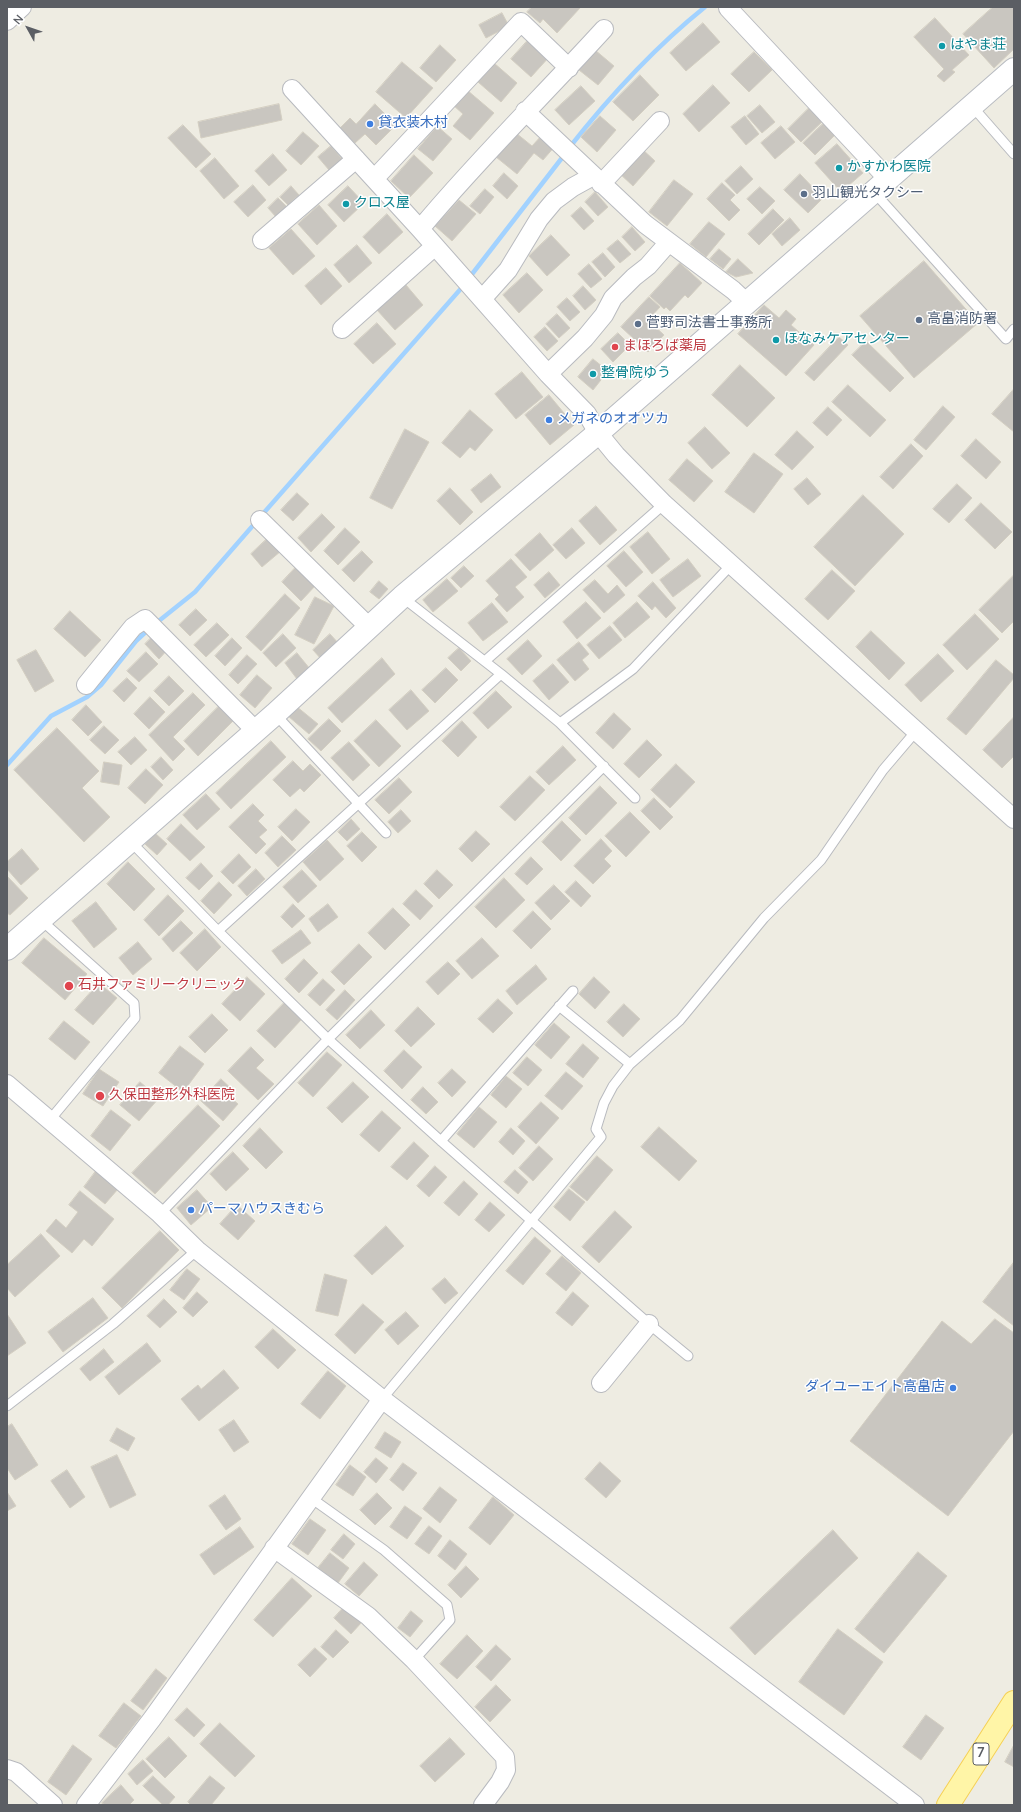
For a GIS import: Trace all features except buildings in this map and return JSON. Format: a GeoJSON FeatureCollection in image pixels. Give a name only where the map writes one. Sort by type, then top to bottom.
{"type":"FeatureCollection","features":[{"type":"Feature","properties":{"kind":"main road","name":"7"},"geometry":{"type":"LineString","coordinates":[[948,1805],[1014,1702]]}},
{"type":"Feature","properties":{"kind":"street"},"geometry":{"type":"LineString","coordinates":[[7,21],[22,7]]}},
{"type":"Feature","properties":{"kind":"street"},"geometry":{"type":"LineString","coordinates":[[728,8],[882,185]]}},
{"type":"Feature","properties":{"kind":"street"},"geometry":{"type":"LineString","coordinates":[[375,178],[521,22],[569,68]]}},
{"type":"Feature","properties":{"kind":"street"},"geometry":{"type":"LineString","coordinates":[[420,229],[525,111],[569,68],[604,29]]}},
{"type":"Feature","properties":{"kind":"street"},"geometry":{"type":"LineString","coordinates":[[7,948],[131,842],[255,730],[275,714],[402,597],[598,433],[1014,69]]}},
{"type":"Feature","properties":{"kind":"street"},"geometry":{"type":"LineString","coordinates":[[292,88],[375,178],[548,374],[587,414],[598,433],[616,455],[664,504],[917,730],[1011,810]]}},
{"type":"Feature","properties":{"kind":"street"},"geometry":{"type":"LineString","coordinates":[[525,111],[645,224],[733,290],[747,303]]}},
{"type":"Feature","properties":{"kind":"street"},"geometry":{"type":"LineString","coordinates":[[482,298],[508,270],[538,219],[554,201],[573,187],[597,180],[660,121]]}},
{"type":"Feature","properties":{"kind":"street"},"geometry":{"type":"LineString","coordinates":[[262,240],[356,159]]}},
{"type":"Feature","properties":{"kind":"street"},"geometry":{"type":"LineString","coordinates":[[548,374],[584,338],[604,315],[613,298],[648,266],[669,242]]}},
{"type":"Feature","properties":{"kind":"street"},"geometry":{"type":"LineString","coordinates":[[342,329],[435,246]]}},
{"type":"Feature","properties":{"kind":"street"},"geometry":{"type":"LineString","coordinates":[[260,520],[369,627]]}},
{"type":"Feature","properties":{"kind":"street"},"geometry":{"type":"LineString","coordinates":[[86,685],[133,627],[145,619],[255,730]]}},
{"type":"Feature","properties":{"kind":"street"},"geometry":{"type":"LineString","coordinates":[[7,1084],[160,1214],[198,1250],[382,1399],[915,1805]]}},
{"type":"Feature","properties":{"kind":"street"},"geometry":{"type":"LineString","coordinates":[[601,1383],[649,1324]]}},
{"type":"Feature","properties":{"kind":"street"},"geometry":{"type":"LineString","coordinates":[[86,1805],[152,1719],[382,1399]]}},
{"type":"Feature","properties":{"kind":"street"},"geometry":{"type":"LineString","coordinates":[[274,1548],[368,1616],[414,1660],[505,1757],[506,1770],[500,1782],[483,1805]]}},
{"type":"Feature","properties":{"kind":"street"},"geometry":{"type":"LineString","coordinates":[[7,1768],[16,1772],[53,1805]]}},
{"type":"Feature","properties":{"kind":"lane"},"geometry":{"type":"LineString","coordinates":[[972,106],[1014,154]]}},
{"type":"Feature","properties":{"kind":"lane"},"geometry":{"type":"LineString","coordinates":[[882,185],[1006,339],[1014,329]]}},
{"type":"Feature","properties":{"kind":"lane"},"geometry":{"type":"LineString","coordinates":[[485,661],[664,504]]}},
{"type":"Feature","properties":{"kind":"lane"},"geometry":{"type":"LineString","coordinates":[[560,723],[633,669],[732,564]]}},
{"type":"Feature","properties":{"kind":"lane"},"geometry":{"type":"LineString","coordinates":[[402,597],[485,661],[560,723],[635,798]]}},
{"type":"Feature","properties":{"kind":"lane"},"geometry":{"type":"LineString","coordinates":[[218,931],[501,674]]}},
{"type":"Feature","properties":{"kind":"lane"},"geometry":{"type":"LineString","coordinates":[[275,714],[386,832]]}},
{"type":"Feature","properties":{"kind":"lane"},"geometry":{"type":"LineString","coordinates":[[382,1399],[601,1137],[596,1129],[604,1103],[613,1086],[630,1064],[680,1020],[764,918],[821,860],[883,770],[917,730]]}},
{"type":"Feature","properties":{"kind":"lane"},"geometry":{"type":"LineString","coordinates":[[160,1214],[328,1038],[604,766]]}},
{"type":"Feature","properties":{"kind":"lane"},"geometry":{"type":"LineString","coordinates":[[131,842],[218,931],[328,1038],[441,1141],[649,1324],[688,1356]]}},
{"type":"Feature","properties":{"kind":"lane"},"geometry":{"type":"LineString","coordinates":[[41,920],[134,1003],[135,1018],[49,1121]]}},
{"type":"Feature","properties":{"kind":"lane"},"geometry":{"type":"LineString","coordinates":[[441,1141],[573,991]]}},
{"type":"Feature","properties":{"kind":"lane"},"geometry":{"type":"LineString","coordinates":[[559,1006],[630,1064]]}},
{"type":"Feature","properties":{"kind":"lane"},"geometry":{"type":"LineString","coordinates":[[7,1406],[113,1324],[198,1250]]}},
{"type":"Feature","properties":{"kind":"lane"},"geometry":{"type":"LineString","coordinates":[[311,1498],[384,1550],[447,1605],[450,1620],[414,1660]]}},
{"type":"Feature","properties":{"kind":"waterway"},"geometry":{"type":"LineString","coordinates":[[569,148],[600,110],[650,56],[705,7]]}},
{"type":"Feature","properties":{"kind":"waterway"},"geometry":{"type":"LineString","coordinates":[[469,278],[565,154]]}},
{"type":"Feature","properties":{"kind":"waterway"},"geometry":{"type":"LineString","coordinates":[[261,516],[465,284]]}},
{"type":"Feature","properties":{"kind":"waterway"},"geometry":{"type":"LineString","coordinates":[[155,624],[195,592],[256,522]]}},
{"type":"Feature","properties":{"kind":"waterway"},"geometry":{"type":"LineString","coordinates":[[7,765],[51,716],[87,697],[101,685],[136,641],[149,629]]}},
{"type":"Feature","properties":{"kind":"place","name":"はやま荘"},"geometry":{"type":"Point","coordinates":[942,46]}},
{"type":"Feature","properties":{"kind":"place","name":"貸衣装木村"},"geometry":{"type":"Point","coordinates":[370,124]}},
{"type":"Feature","properties":{"kind":"place","name":"かすかわ医院"},"geometry":{"type":"Point","coordinates":[839,168]}},
{"type":"Feature","properties":{"kind":"place","name":"羽山観光タクシー"},"geometry":{"type":"Point","coordinates":[804,194]}},
{"type":"Feature","properties":{"kind":"place","name":"クロス屋"},"geometry":{"type":"Point","coordinates":[346,204]}},
{"type":"Feature","properties":{"kind":"place","name":"高畠消防署"},"geometry":{"type":"Point","coordinates":[919,320]}},
{"type":"Feature","properties":{"kind":"place","name":"菅野司法書士事務所"},"geometry":{"type":"Point","coordinates":[638,324]}},
{"type":"Feature","properties":{"kind":"place","name":"ほなみケアセンター"},"geometry":{"type":"Point","coordinates":[776,340]}},
{"type":"Feature","properties":{"kind":"place","name":"まほろば薬局"},"geometry":{"type":"Point","coordinates":[615,347]}},
{"type":"Feature","properties":{"kind":"place","name":"整骨院ゆう"},"geometry":{"type":"Point","coordinates":[593,374]}},
{"type":"Feature","properties":{"kind":"place","name":"メガネのオオツカ"},"geometry":{"type":"Point","coordinates":[549,420]}},
{"type":"Feature","properties":{"kind":"place","name":"石井ファミリークリニック"},"geometry":{"type":"Point","coordinates":[69,986]}},
{"type":"Feature","properties":{"kind":"place","name":"久保田整形外科医院"},"geometry":{"type":"Point","coordinates":[100,1096]}},
{"type":"Feature","properties":{"kind":"place","name":"パーマハウスきむら"},"geometry":{"type":"Point","coordinates":[191,1210]}},
{"type":"Feature","properties":{"kind":"place","name":"ダイユーエイト高畠店"},"geometry":{"type":"Point","coordinates":[953,1388]}}]}
